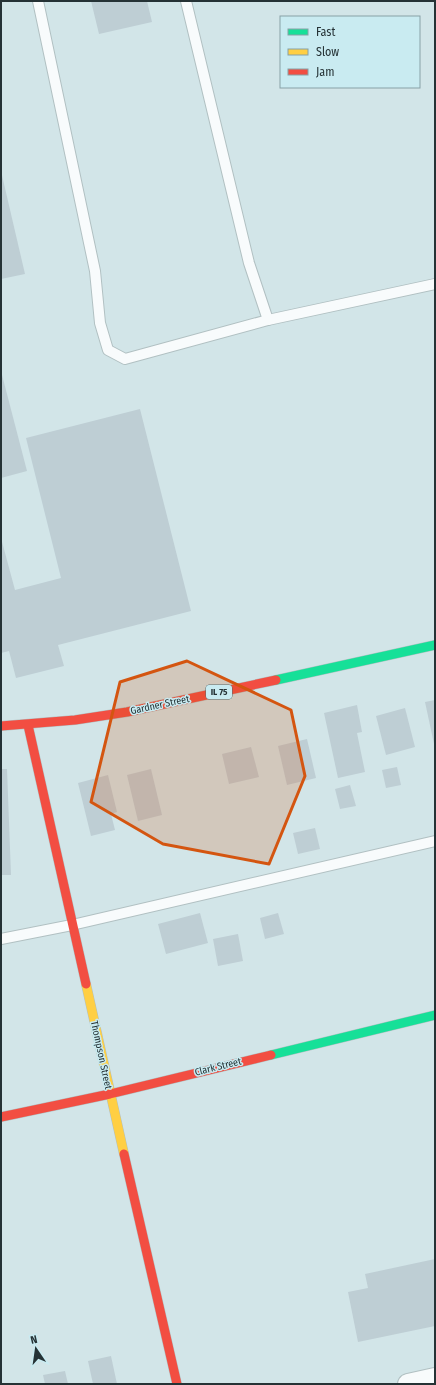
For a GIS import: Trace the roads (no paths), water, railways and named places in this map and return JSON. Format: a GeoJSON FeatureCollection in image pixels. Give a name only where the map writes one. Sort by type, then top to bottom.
{"type":"FeatureCollection","features":[{"type":"Feature","properties":{"kind":"street","name":"Gardner Street"},"geometry":{"type":"LineString","coordinates":[[1,726],[75,720],[127,712],[435,645]]}},
{"type":"Feature","properties":{"kind":"street","name":"Thompson Street"},"geometry":{"type":"LineString","coordinates":[[28,725],[110,1094],[177,1384]]}},
{"type":"Feature","properties":{"kind":"street","name":"Clark Street"},"geometry":{"type":"LineString","coordinates":[[1,1117],[110,1094],[435,1015]]}},
{"type":"Feature","properties":{"kind":"street"},"geometry":{"type":"LineString","coordinates":[[408,1384],[435,1378]]}},
{"type":"Feature","properties":{"kind":"lane"},"geometry":{"type":"LineString","coordinates":[[38,1],[96,271],[100,323],[108,350],[125,359],[268,320],[435,284]]}},
{"type":"Feature","properties":{"kind":"lane"},"geometry":{"type":"LineString","coordinates":[[186,1],[249,263],[268,320]]}},
{"type":"Feature","properties":{"kind":"lane"},"geometry":{"type":"LineString","coordinates":[[1,939],[435,841]]}}]}
